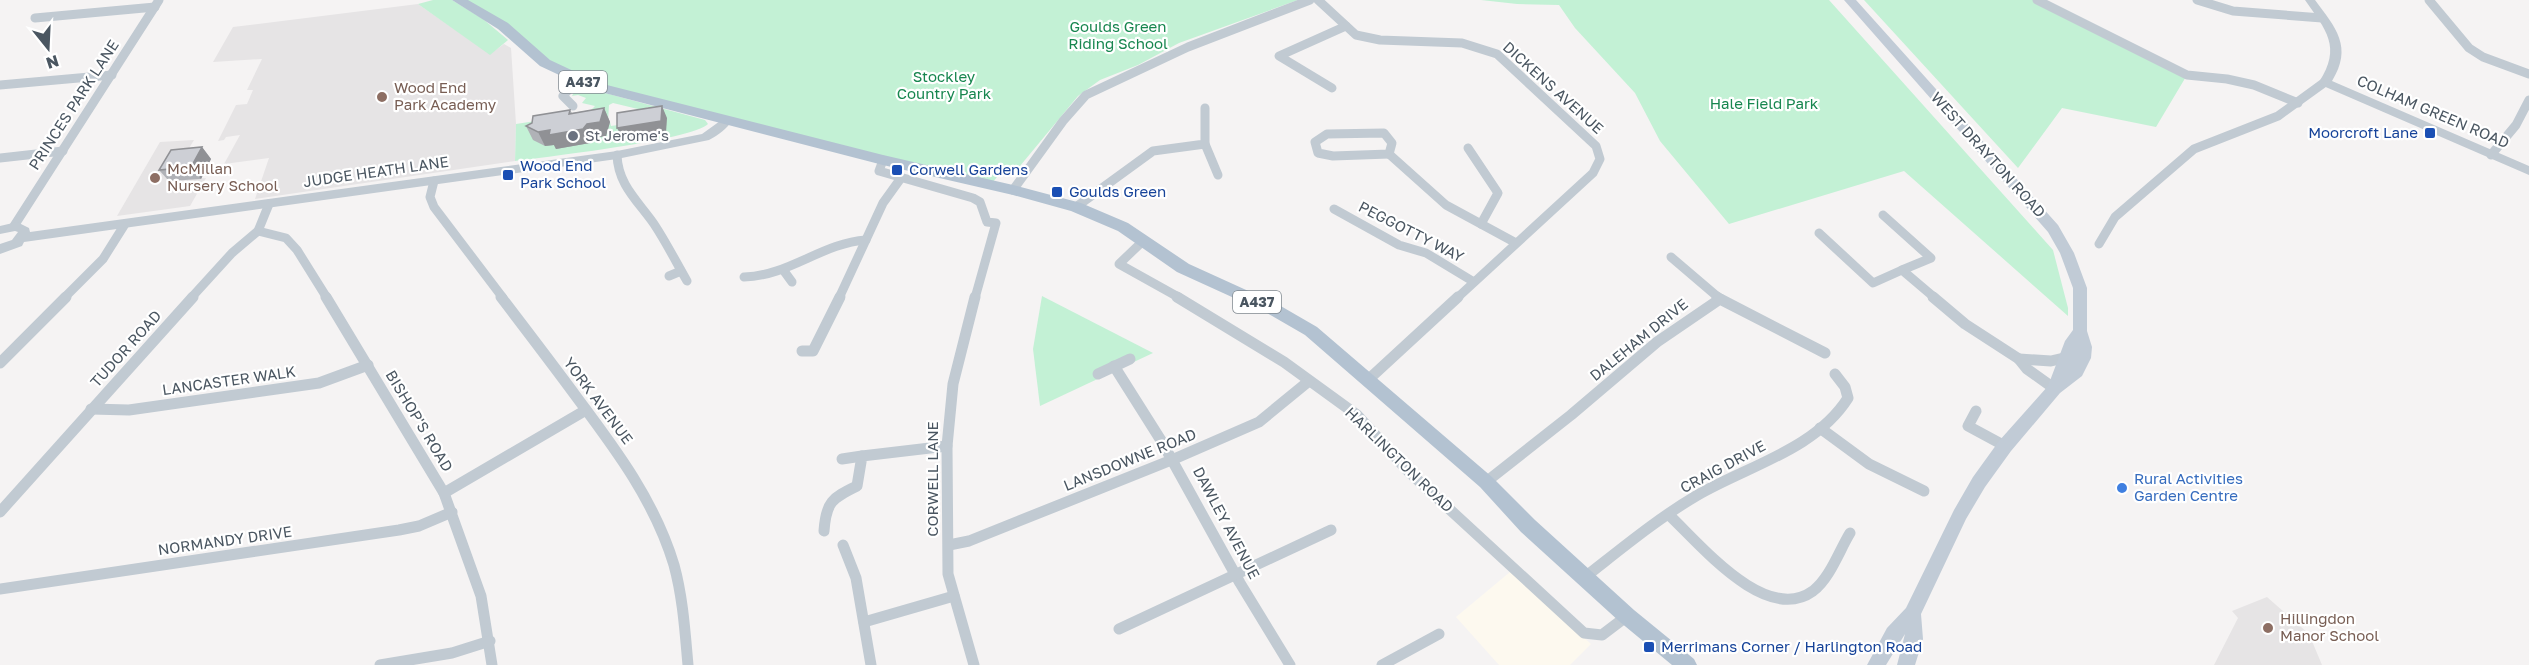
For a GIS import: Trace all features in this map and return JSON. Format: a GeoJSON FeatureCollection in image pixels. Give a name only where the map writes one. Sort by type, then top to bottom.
{"type":"FeatureCollection","features":[{"type":"Feature","properties":{"kind":"main road","name":"A437"},"geometry":{"type":"LineString","coordinates":[[459,0],[503,26],[545,63],[578,80],[618,93],[1076,207],[1123,227],[1183,268],[1274,309],[1311,331],[1486,482],[1528,526],[1627,616],[1687,665]]}},
{"type":"Feature","properties":{"kind":"main road","name":"WEST DRAYTON ROAD"},"geometry":{"type":"LineString","coordinates":[[1850,0],[2053,230],[2067,253],[2080,288],[2080,331],[2084,339],[2083,358],[2077,372],[2055,389],[2005,446],[1969,498],[1912,614],[1893,634],[1876,665]]}},
{"type":"Feature","properties":{"kind":"main road","name":"WEST DRAYTON ROAD"},"geometry":{"type":"LineString","coordinates":[[2055,389],[2073,340],[2080,331]]}},
{"type":"Feature","properties":{"kind":"main road","name":"WEST DRAYTON ROAD"},"geometry":{"type":"LineString","coordinates":[[1910,661],[1914,639],[1912,614]]}},
{"type":"Feature","properties":{"kind":"street"},"geometry":{"type":"LineString","coordinates":[[1012,190],[1063,121],[1086,96],[1188,47],[1310,0]]}},
{"type":"Feature","properties":{"kind":"street","name":"DICKENS AVENUE"},"geometry":{"type":"LineString","coordinates":[[1318,0],[1356,36],[1380,40],[1462,43],[1497,54],[1596,146],[1600,159],[1593,173],[1369,379]]}},
{"type":"Feature","properties":{"kind":"street"},"geometry":{"type":"LineString","coordinates":[[2037,0],[2187,75],[2254,84],[2298,103]]}},
{"type":"Feature","properties":{"kind":"street"},"geometry":{"type":"LineString","coordinates":[[2197,0],[2233,10],[2322,18]]}},
{"type":"Feature","properties":{"kind":"street"},"geometry":{"type":"LineString","coordinates":[[2099,244],[2115,217],[2193,148],[2278,116],[2325,81],[2338,62],[2337,42],[2310,0]]}},
{"type":"Feature","properties":{"kind":"street"},"geometry":{"type":"LineString","coordinates":[[2428,0],[2469,48],[2483,57],[2529,74]]}},
{"type":"Feature","properties":{"kind":"street"},"geometry":{"type":"LineString","coordinates":[[35,18],[157,3]]}},
{"type":"Feature","properties":{"kind":"street","name":"PRINCES PARK LANE"},"geometry":{"type":"LineString","coordinates":[[14,226],[157,3]]}},
{"type":"Feature","properties":{"kind":"street"},"geometry":{"type":"LineString","coordinates":[[1332,88],[1278,56],[1346,26]]}},
{"type":"Feature","properties":{"kind":"street"},"geometry":{"type":"LineString","coordinates":[[0,85],[112,75]]}},
{"type":"Feature","properties":{"kind":"street"},"geometry":{"type":"LineString","coordinates":[[573,106],[563,96],[578,80]]}},
{"type":"Feature","properties":{"kind":"street","name":"COLHAM GREEN ROAD"},"geometry":{"type":"LineString","coordinates":[[2325,81],[2529,171]]}},
{"type":"Feature","properties":{"kind":"street"},"geometry":{"type":"LineString","coordinates":[[2491,155],[2516,125],[2529,100]]}},
{"type":"Feature","properties":{"kind":"street"},"geometry":{"type":"LineString","coordinates":[[1205,108],[1205,144],[1218,175]]}},
{"type":"Feature","properties":{"kind":"street","name":"JUDGE HEATH LANE"},"geometry":{"type":"LineString","coordinates":[[0,249],[23,238],[617,155],[705,137],[716,131],[727,120]]}},
{"type":"Feature","properties":{"kind":"street"},"geometry":{"type":"LineString","coordinates":[[1389,154],[1392,143],[1384,133],[1327,134],[1315,142],[1318,153],[1333,156],[1389,154],[1446,205],[1516,243]]}},
{"type":"Feature","properties":{"kind":"street"},"geometry":{"type":"LineString","coordinates":[[1076,207],[1153,151],[1205,144]]}},
{"type":"Feature","properties":{"kind":"street"},"geometry":{"type":"LineString","coordinates":[[1468,147],[1498,193],[1481,224]]}},
{"type":"Feature","properties":{"kind":"street"},"geometry":{"type":"LineString","coordinates":[[0,158],[63,151]]}},
{"type":"Feature","properties":{"kind":"street"},"geometry":{"type":"LineString","coordinates":[[617,155],[617,171],[622,181],[654,224],[687,281]]}},
{"type":"Feature","properties":{"kind":"street"},"geometry":{"type":"LineString","coordinates":[[802,351],[813,351],[883,203],[902,178],[879,171],[883,160]]}},
{"type":"Feature","properties":{"kind":"street","name":"CORWELL LANE"},"geometry":{"type":"LineString","coordinates":[[902,178],[974,198],[980,202],[987,222],[996,223],[955,374],[947,446],[948,574],[974,665]]}},
{"type":"Feature","properties":{"kind":"street","name":"YORK AVENUE"},"geometry":{"type":"LineString","coordinates":[[434,181],[430,196],[434,207],[630,470],[661,529],[680,594],[688,665]]}},
{"type":"Feature","properties":{"kind":"street","name":"TUDOR ROAD"},"geometry":{"type":"LineString","coordinates":[[0,512],[232,253],[258,231],[269,204]]}},
{"type":"Feature","properties":{"kind":"street","name":"PEGGOTTY WAY"},"geometry":{"type":"LineString","coordinates":[[1334,209],[1399,245],[1426,253],[1474,282]]}},
{"type":"Feature","properties":{"kind":"street"},"geometry":{"type":"LineString","coordinates":[[1819,233],[1873,283],[1931,258],[1883,215]]}},
{"type":"Feature","properties":{"kind":"street"},"geometry":{"type":"LineString","coordinates":[[0,363],[108,254],[125,224]]}},
{"type":"Feature","properties":{"kind":"street"},"geometry":{"type":"LineString","coordinates":[[0,230],[14,226],[24,230],[23,238]]}},
{"type":"Feature","properties":{"kind":"street","name":"BISHOP'S ROAD"},"geometry":{"type":"LineString","coordinates":[[258,231],[286,238],[292,243],[444,493],[479,588],[490,641],[492,665]]}},
{"type":"Feature","properties":{"kind":"street"},"geometry":{"type":"LineString","coordinates":[[744,277],[765,277],[784,271],[849,240],[867,240]]}},
{"type":"Feature","properties":{"kind":"street","name":"HARLINGTON ROAD"},"geometry":{"type":"LineString","coordinates":[[1143,241],[1119,264],[1181,298],[1284,362],[1357,415],[1409,472],[1584,633],[1594,637],[1604,635],[1627,616]]}},
{"type":"Feature","properties":{"kind":"street"},"geometry":{"type":"LineString","coordinates":[[1671,256],[1720,299],[1825,353]]}},
{"type":"Feature","properties":{"kind":"street"},"geometry":{"type":"LineString","coordinates":[[1902,270],[1965,324],[2019,360],[2027,369],[2055,389]]}},
{"type":"Feature","properties":{"kind":"street"},"geometry":{"type":"LineString","coordinates":[[669,276],[681,271]]}},
{"type":"Feature","properties":{"kind":"street"},"geometry":{"type":"LineString","coordinates":[[784,271],[792,282]]}},
{"type":"Feature","properties":{"kind":"street","name":"DALEHAM DRIVE"},"geometry":{"type":"LineString","coordinates":[[1486,482],[1657,342],[1720,299]]}},
{"type":"Feature","properties":{"kind":"street"},"geometry":{"type":"LineString","coordinates":[[2019,360],[2051,361],[2068,357]]}},
{"type":"Feature","properties":{"kind":"street"},"geometry":{"type":"LineString","coordinates":[[1098,374],[1130,359]]}},
{"type":"Feature","properties":{"kind":"street","name":"LANCASTER WALK"},"geometry":{"type":"LineString","coordinates":[[91,410],[129,410],[319,383],[368,365]]}},
{"type":"Feature","properties":{"kind":"street","name":"DAWLEY AVENUE"},"geometry":{"type":"LineString","coordinates":[[1114,366],[1144,409],[1174,459],[1234,574],[1290,665]]}},
{"type":"Feature","properties":{"kind":"street","name":"CRAIG DRIVE"},"geometry":{"type":"LineString","coordinates":[[1585,577],[1669,515],[1713,487],[1771,460],[1837,416],[1848,398],[1845,387],[1835,374]]}},
{"type":"Feature","properties":{"kind":"street","name":"LANSDOWNE ROAD"},"geometry":{"type":"LineString","coordinates":[[949,545],[969,541],[1174,459],[1259,422],[1309,381]]}},
{"type":"Feature","properties":{"kind":"street"},"geometry":{"type":"LineString","coordinates":[[444,493],[586,410]]}},
{"type":"Feature","properties":{"kind":"street"},"geometry":{"type":"LineString","coordinates":[[1976,411],[1968,426],[2005,446]]}},
{"type":"Feature","properties":{"kind":"street"},"geometry":{"type":"LineString","coordinates":[[1820,428],[1864,462],[1924,491]]}},
{"type":"Feature","properties":{"kind":"street"},"geometry":{"type":"LineString","coordinates":[[842,459],[947,446]]}},
{"type":"Feature","properties":{"kind":"street"},"geometry":{"type":"LineString","coordinates":[[824,531],[825,511],[833,497],[857,486],[862,456]]}},
{"type":"Feature","properties":{"kind":"street","name":"NORMANDY DRIVE"},"geometry":{"type":"LineString","coordinates":[[0,589],[399,530],[419,526],[452,513]]}},
{"type":"Feature","properties":{"kind":"street"},"geometry":{"type":"LineString","coordinates":[[1669,515],[1748,587],[1764,597],[1780,600],[1798,599],[1813,591],[1851,533]]}},
{"type":"Feature","properties":{"kind":"street"},"geometry":{"type":"LineString","coordinates":[[1119,628],[1331,530]]}},
{"type":"Feature","properties":{"kind":"street"},"geometry":{"type":"LineString","coordinates":[[843,545],[856,578],[871,665]]}},
{"type":"Feature","properties":{"kind":"street"},"geometry":{"type":"LineString","coordinates":[[864,622],[954,596]]}},
{"type":"Feature","properties":{"kind":"street"},"geometry":{"type":"LineString","coordinates":[[1382,665],[1439,634]]}},
{"type":"Feature","properties":{"kind":"street"},"geometry":{"type":"LineString","coordinates":[[380,665],[452,653],[490,641]]}},
{"type":"Feature","properties":{"kind":"shaded area","name":"Wood End Park Academy"},"geometry":{"type":"Polygon","coordinates":[[[418,4],[490,54],[504,44],[511,48],[516,124],[515,161],[255,199],[269,158],[224,164],[240,135],[218,141],[236,105],[247,104],[253,90],[247,90],[262,59],[213,62],[233,27],[418,4]]]}},
{"type":"Feature","properties":{"kind":"shaded area","name":"McMillan Nursery School"},"geometry":{"type":"Polygon","coordinates":[[[194,140],[169,181],[206,178],[190,206],[117,216],[160,142],[194,140]]]}},
{"type":"Feature","properties":{"kind":"shaded area"},"geometry":{"type":"Polygon","coordinates":[[[1510,572],[1591,644],[1570,665],[1499,665],[1456,617],[1510,572]]]}},
{"type":"Feature","properties":{"kind":"shaded area","name":"Hillingdon Manor School"},"geometry":{"type":"Polygon","coordinates":[[[2267,597],[2309,634],[2322,665],[2214,665],[2238,618],[2232,611],[2267,597]]]}},
{"type":"Feature","properties":{"kind":"green space"},"geometry":{"type":"Polygon","coordinates":[[[433,0],[452,0],[483,19],[508,40],[490,55],[418,4],[433,0]]]}},
{"type":"Feature","properties":{"kind":"green space","name":"Stockley Country Park"},"geometry":{"type":"Polygon","coordinates":[[[462,0],[1298,0],[1179,43],[1138,65],[1100,80],[1078,96],[1020,166],[999,175],[990,185],[577,80],[462,0]]]}},
{"type":"Feature","properties":{"kind":"green space","name":"Hale Field Park"},"geometry":{"type":"Polygon","coordinates":[[[1481,0],[1829,0],[2053,250],[2068,316],[1904,171],[1729,224],[1660,141],[1635,93],[1575,28],[1559,5],[1481,0]]]}},
{"type":"Feature","properties":{"kind":"green space"},"geometry":{"type":"Polygon","coordinates":[[[1864,0],[2037,0],[2187,75],[2156,127],[2062,108],[2018,168],[1864,0]]]}},
{"type":"Feature","properties":{"kind":"green space"},"geometry":{"type":"Polygon","coordinates":[[[583,87],[705,120],[708,124],[696,130],[648,142],[515,161],[516,124],[588,113],[595,106],[582,103],[586,98],[578,95],[572,96],[575,90],[583,87]],[[613,103],[609,105],[608,122],[611,126],[646,121],[648,107],[642,110],[613,103]]]}},
{"type":"Feature","properties":{"kind":"green space"},"geometry":{"type":"Polygon","coordinates":[[[1042,296],[1153,353],[1040,406],[1033,349],[1042,296]]]}},
{"type":"Feature","properties":{"kind":"building"},"geometry":{"type":"Polygon","coordinates":[[[662,106],[661,121],[617,128],[617,113],[662,106]]]}},
{"type":"Feature","properties":{"kind":"building"},"geometry":{"type":"Polygon","coordinates":[[[604,108],[600,122],[587,124],[583,129],[549,135],[550,130],[538,132],[526,126],[532,123],[533,116],[570,110],[569,114],[604,108]]]}},
{"type":"Feature","properties":{"kind":"building"},"geometry":{"type":"Polygon","coordinates":[[[202,147],[191,167],[159,170],[171,150],[202,147]]]}},
{"type":"Feature","properties":{"kind":"place","name":"Wood End Park Academy"},"geometry":{"type":"Point","coordinates":[382,97]}},
{"type":"Feature","properties":{"kind":"place","name":"Moorcroft Lane"},"geometry":{"type":"Point","coordinates":[2430,133]}},
{"type":"Feature","properties":{"kind":"place","name":"St Jerome's"},"geometry":{"type":"Point","coordinates":[573,136]}},
{"type":"Feature","properties":{"kind":"place","name":"Corwell Gardens"},"geometry":{"type":"Point","coordinates":[897,170]}},
{"type":"Feature","properties":{"kind":"place","name":"Wood End Park School"},"geometry":{"type":"Point","coordinates":[508,175]}},
{"type":"Feature","properties":{"kind":"place","name":"McMillan Nursery School"},"geometry":{"type":"Point","coordinates":[155,178]}},
{"type":"Feature","properties":{"kind":"place","name":"Goulds Green"},"geometry":{"type":"Point","coordinates":[1057,192]}},
{"type":"Feature","properties":{"kind":"place","name":"Rural Activities Garden Centre"},"geometry":{"type":"Point","coordinates":[2122,488]}},
{"type":"Feature","properties":{"kind":"place","name":"Hillingdon Manor School"},"geometry":{"type":"Point","coordinates":[2268,628]}},
{"type":"Feature","properties":{"kind":"place","name":"Merrimans Corner / Harlington Road"},"geometry":{"type":"Point","coordinates":[1649,647]}},
{"type":"Feature","properties":{"kind":"park label","name":"Goulds Green Riding School"},"geometry":{"type":"Point","coordinates":[1118,36]}}]}
